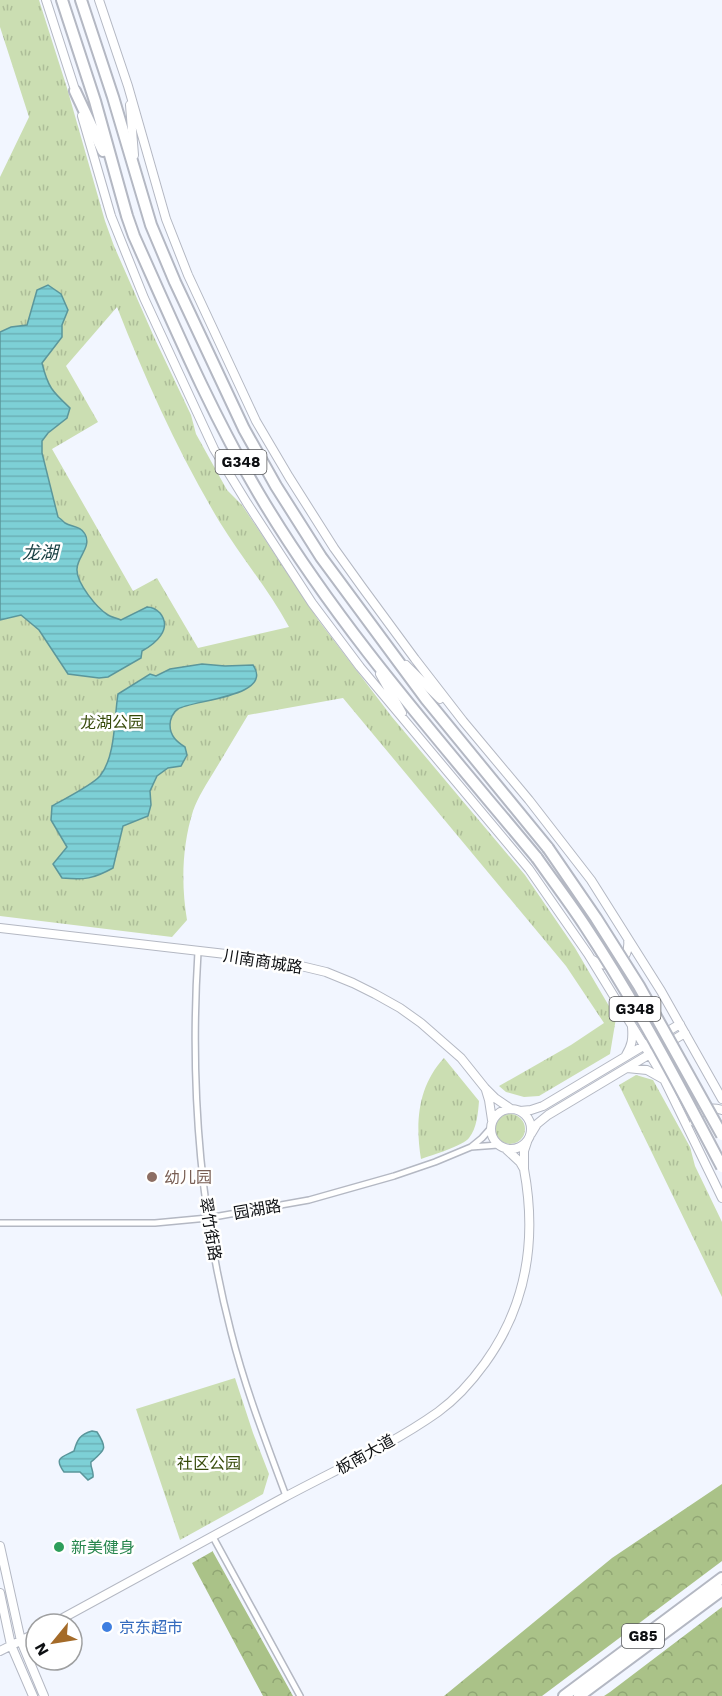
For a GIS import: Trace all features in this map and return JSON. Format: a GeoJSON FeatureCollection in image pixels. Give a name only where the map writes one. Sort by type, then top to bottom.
{"type":"FeatureCollection","features":[{"type":"Feature","properties":{"kind":"highway","name":"G348"},"geometry":{"type":"LineString","coordinates":[[62,0],[95,101],[134,236],[229,441],[307,569],[370,657],[537,858],[585,926],[675,1078],[722,1167]]}},
{"type":"Feature","properties":{"kind":"highway","name":"G348"},"geometry":{"type":"LineString","coordinates":[[81,0],[151,225],[179,293],[244,429],[276,486],[321,557],[385,645],[426,699],[548,848],[639,986],[722,1135]]}},
{"type":"Feature","properties":{"kind":"highway"},"geometry":{"type":"LineString","coordinates":[[75,91],[116,177]]}},
{"type":"Feature","properties":{"kind":"highway","name":"G85"},"geometry":{"type":"LineString","coordinates":[[564,1696],[722,1578]]}},
{"type":"Feature","properties":{"kind":"highway","name":"G85"},"geometry":{"type":"LineString","coordinates":[[579,1696],[722,1590]]}},
{"type":"Feature","properties":{"kind":"street"},"geometry":{"type":"LineString","coordinates":[[46,0],[111,216],[144,298],[214,448],[295,578],[360,667],[529,869],[592,960],[598,964],[612,965],[624,958],[628,945],[624,932]]}},
{"type":"Feature","properties":{"kind":"street"},"geometry":{"type":"LineString","coordinates":[[99,0],[128,86],[166,219],[188,275],[256,421],[334,548],[415,659],[591,880],[680,1024],[722,1099]]}},
{"type":"Feature","properties":{"kind":"street"},"geometry":{"type":"LineString","coordinates":[[128,86],[135,169]]}},
{"type":"Feature","properties":{"kind":"street"},"geometry":{"type":"LineString","coordinates":[[385,645],[463,721]]}},
{"type":"Feature","properties":{"kind":"street"},"geometry":{"type":"LineString","coordinates":[[370,657],[414,732]]}},
{"type":"Feature","properties":{"kind":"street","name":"川南商城路"},"geometry":{"type":"LineString","coordinates":[[0,928],[252,958],[326,972],[353,983],[400,1008],[421,1023],[460,1058],[495,1098],[511,1109]]}},
{"type":"Feature","properties":{"kind":"street","name":"翠竹街路"},"geometry":{"type":"LineString","coordinates":[[198,952],[194,1052],[200,1151],[208,1218],[215,1261],[244,1380],[286,1496]]}},
{"type":"Feature","properties":{"kind":"street"},"geometry":{"type":"LineString","coordinates":[[588,954],[665,1080],[722,1198]]}},
{"type":"Feature","properties":{"kind":"street"},"geometry":{"type":"LineString","coordinates":[[471,1147],[482,1138],[498,1113],[511,1109],[531,1110],[543,1106],[680,1024]]}},
{"type":"Feature","properties":{"kind":"street"},"geometry":{"type":"LineString","coordinates":[[625,1057],[632,1045],[632,1026]]}},
{"type":"Feature","properties":{"kind":"street"},"geometry":{"type":"LineString","coordinates":[[506,1149],[519,1148],[548,1115],[685,1033]]}},
{"type":"Feature","properties":{"kind":"street"},"geometry":{"type":"LineString","coordinates":[[626,1068],[647,1070],[665,1080]]}},
{"type":"Feature","properties":{"kind":"street"},"geometry":{"type":"LineString","coordinates":[[485,1088],[489,1100],[492,1138],[520,1162],[524,1169]]}},
{"type":"Feature","properties":{"kind":"street"},"geometry":{"type":"LineString","coordinates":[[693,1138],[696,1116],[708,1108],[722,1110]]}},
{"type":"Feature","properties":{"kind":"street"},"geometry":{"type":"LineString","coordinates":[[520,1111],[529,1120],[531,1134]]}},
{"type":"Feature","properties":{"kind":"street","name":"板南大道"},"geometry":{"type":"LineString","coordinates":[[74,1612],[358,1459],[432,1415],[457,1396],[500,1342],[517,1306],[524,1282],[531,1222],[524,1169],[526,1142]]}},
{"type":"Feature","properties":{"kind":"street"},"geometry":{"type":"LineString","coordinates":[[471,1147],[498,1145]]}},
{"type":"Feature","properties":{"kind":"street","name":"园湖路"},"geometry":{"type":"LineString","coordinates":[[0,1223],[155,1223],[208,1218],[309,1200],[394,1176],[471,1147]]}},
{"type":"Feature","properties":{"kind":"street"},"geometry":{"type":"LineString","coordinates":[[213,1537],[300,1696]]}},
{"type":"Feature","properties":{"kind":"street"},"geometry":{"type":"LineString","coordinates":[[0,1546],[21,1641],[44,1696]]}},
{"type":"Feature","properties":{"kind":"street"},"geometry":{"type":"LineString","coordinates":[[0,1593],[11,1645],[33,1696]]}},
{"type":"Feature","properties":{"kind":"street"},"geometry":{"type":"LineString","coordinates":[[0,1652],[24,1639]]}},
{"type":"Feature","properties":{"kind":"green space","name":"龙湖公园"},"geometry":{"type":"Polygon","coordinates":[[[0,0],[39,0],[114,246],[191,415],[196,434],[227,490],[242,505],[319,621],[392,717],[525,875],[575,948],[616,1018],[610,1054],[539,1096],[524,1097],[506,1092],[499,1086],[571,1045],[604,1023],[566,966],[343,698],[248,715],[193,811],[189,824],[184,865],[187,920],[172,937],[0,916],[0,177],[29,117],[0,27],[0,0]],[[117,307],[66,366],[98,422],[52,449],[133,591],[157,578],[198,648],[289,627],[219,521],[190,469],[151,389],[117,307]]]}},
{"type":"Feature","properties":{"kind":"green space"},"geometry":{"type":"Polygon","coordinates":[[[444,1058],[479,1101],[477,1120],[472,1134],[466,1141],[421,1159],[418,1132],[421,1105],[429,1080],[444,1058]]]}},
{"type":"Feature","properties":{"kind":"green space"},"geometry":{"type":"Polygon","coordinates":[[[636,1075],[653,1080],[690,1147],[695,1166],[722,1222],[722,1297],[619,1085],[636,1075]]]}},
{"type":"Feature","properties":{"kind":"green space"},"geometry":{"type":"Polygon","coordinates":[[[510,1114],[520,1119],[525,1129],[520,1139],[510,1144],[500,1139],[495,1129],[500,1119],[510,1114]]]}},
{"type":"Feature","properties":{"kind":"green space","name":"社区公园"},"geometry":{"type":"Polygon","coordinates":[[[235,1378],[269,1474],[263,1494],[180,1540],[136,1409],[235,1378]]]}},
{"type":"Feature","properties":{"kind":"green space"},"geometry":{"type":"Polygon","coordinates":[[[722,1484],[722,1561],[542,1696],[444,1696],[612,1558],[722,1484]]]}},
{"type":"Feature","properties":{"kind":"green space"},"geometry":{"type":"Polygon","coordinates":[[[213,1551],[293,1696],[263,1696],[192,1563],[213,1551]]]}},
{"type":"Feature","properties":{"kind":"green space"},"geometry":{"type":"Polygon","coordinates":[[[722,1607],[722,1696],[604,1696],[610,1692],[722,1607]]]}},
{"type":"Feature","properties":{"kind":"water","name":"龙湖"},"geometry":{"type":"Polygon","coordinates":[[[48,285],[61,294],[68,310],[62,325],[62,337],[42,363],[52,389],[70,408],[67,418],[48,433],[42,441],[42,453],[58,517],[65,523],[81,529],[85,534],[87,543],[78,565],[78,575],[88,595],[98,607],[108,615],[121,620],[151,607],[160,613],[164,625],[161,635],[142,651],[141,658],[108,677],[68,674],[39,630],[21,615],[0,620],[0,332],[11,327],[27,325],[37,290],[48,285]]]}},
{"type":"Feature","properties":{"kind":"water"},"geometry":{"type":"Polygon","coordinates":[[[202,664],[253,665],[257,676],[253,684],[243,691],[186,706],[175,712],[170,729],[177,741],[185,747],[187,755],[181,766],[168,768],[157,776],[150,791],[151,805],[148,816],[123,826],[113,868],[89,878],[62,878],[53,864],[67,847],[51,820],[52,806],[90,784],[100,776],[105,768],[112,748],[118,694],[150,674],[156,676],[170,669],[202,664]]]}},
{"type":"Feature","properties":{"kind":"water"},"geometry":{"type":"Polygon","coordinates":[[[92,1431],[97,1432],[104,1446],[102,1452],[91,1462],[93,1477],[88,1480],[80,1472],[64,1472],[59,1460],[74,1451],[80,1438],[92,1431]]]}},
{"type":"Feature","properties":{"kind":"place","name":"幼儿园"},"geometry":{"type":"Point","coordinates":[152,1177]}},
{"type":"Feature","properties":{"kind":"place","name":"新美健身"},"geometry":{"type":"Point","coordinates":[59,1547]}},
{"type":"Feature","properties":{"kind":"place","name":"京东超市"},"geometry":{"type":"Point","coordinates":[107,1627]}}]}
